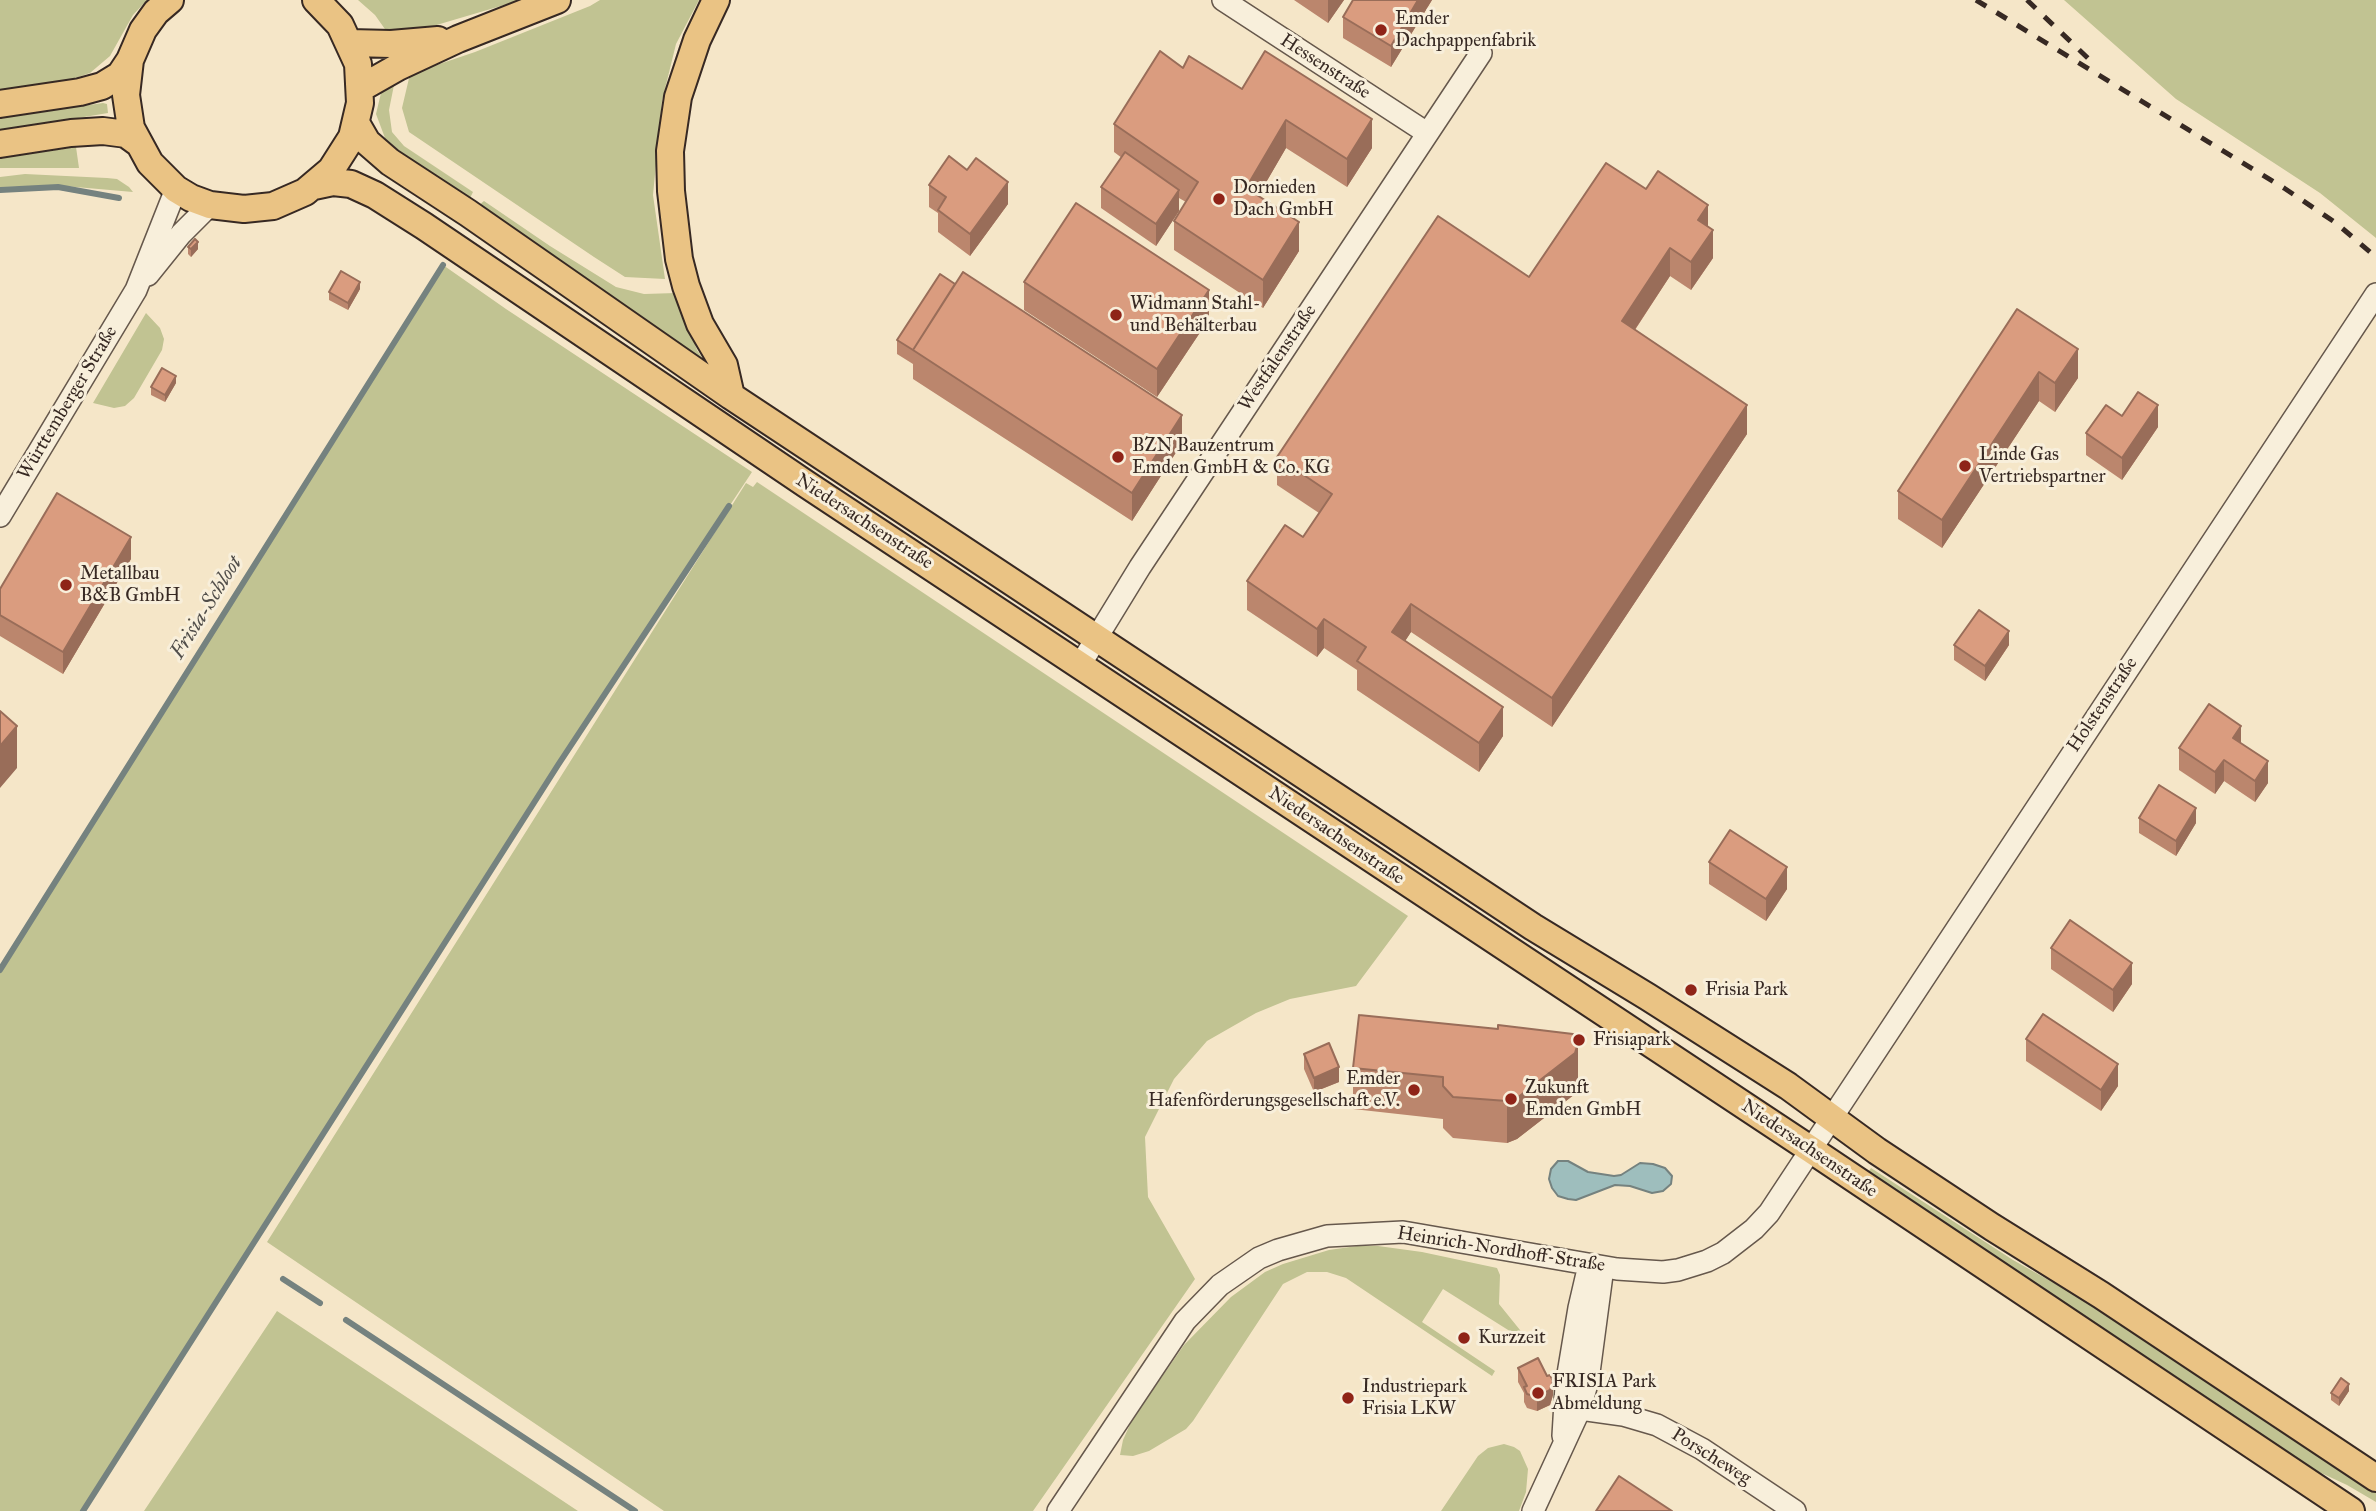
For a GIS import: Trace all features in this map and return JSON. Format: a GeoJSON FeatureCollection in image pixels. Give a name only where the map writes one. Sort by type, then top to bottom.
{"type":"FeatureCollection","features":[{"type":"Feature","properties":{"kind":"main road","name":"Niedersachsenstraße"},"geometry":{"type":"LineString","coordinates":[[0,104],[80,92],[102,86],[120,75],[143,30],[156,12],[170,0]]}},
{"type":"Feature","properties":{"kind":"main road","name":"Niedersachsenstraße"},"geometry":{"type":"LineString","coordinates":[[130,60],[126,95],[137,142],[150,163],[177,189],[209,205],[230,209],[259,209],[285,202],[314,186],[337,162],[352,137],[356,123],[360,88],[358,64],[340,25],[316,0]]}},
{"type":"Feature","properties":{"kind":"main road"},"geometry":{"type":"LineString","coordinates":[[360,88],[398,66],[458,39],[557,0]]}},
{"type":"Feature","properties":{"kind":"main road"},"geometry":{"type":"LineString","coordinates":[[716,0],[697,40],[678,97],[670,151],[671,191],[677,249],[686,286],[700,324],[724,365],[731,396]]}},
{"type":"Feature","properties":{"kind":"main road"},"geometry":{"type":"LineString","coordinates":[[350,43],[391,44],[458,39]]}},
{"type":"Feature","properties":{"kind":"main road","name":"Niedersachsenstraße"},"geometry":{"type":"LineString","coordinates":[[356,123],[367,142],[390,162],[731,396],[1533,927],[1788,1086],[1877,1151],[2101,1295],[2376,1478]]}},
{"type":"Feature","properties":{"kind":"main road"},"geometry":{"type":"LineString","coordinates":[[0,144],[103,131],[126,134],[137,142]]}},
{"type":"Feature","properties":{"kind":"main road","name":"Niedersachsenstraße"},"geometry":{"type":"LineString","coordinates":[[314,186],[341,182],[375,195],[467,254],[806,484],[2351,1511]]}},
{"type":"Feature","properties":{"kind":"street","name":"Hessenstraße"},"geometry":{"type":"LineString","coordinates":[[1223,0],[1427,134]]}},
{"type":"Feature","properties":{"kind":"street","name":"Westfalenstraße"},"geometry":{"type":"LineString","coordinates":[[1080,665],[1147,556],[1481,53]]}},
{"type":"Feature","properties":{"kind":"street","name":"Württemberger Straße"},"geometry":{"type":"LineString","coordinates":[[136,290],[177,189]]}},
{"type":"Feature","properties":{"kind":"street","name":"Württemberger Straße"},"geometry":{"type":"LineString","coordinates":[[0,516],[136,290],[181,234],[209,205]]}},
{"type":"Feature","properties":{"kind":"street","name":"Holstenstraße"},"geometry":{"type":"LineString","coordinates":[[1810,1149],[2376,294]]}},
{"type":"Feature","properties":{"kind":"street","name":"Heinrich-Nordhoff-Straße"},"geometry":{"type":"LineString","coordinates":[[1058,1511],[1185,1321],[1220,1285],[1259,1258],[1299,1242],[1327,1236],[1379,1232],[1423,1235],[1596,1266],[1646,1272],[1678,1270],[1723,1253],[1762,1222],[1810,1149]]}},
{"type":"Feature","properties":{"kind":"street"},"geometry":{"type":"LineString","coordinates":[[1563,1444],[1566,1386],[1571,1356],[1596,1266]]}},
{"type":"Feature","properties":{"kind":"street"},"geometry":{"type":"LineString","coordinates":[[1533,1511],[1580,1409],[1588,1380],[1596,1266]]}},
{"type":"Feature","properties":{"kind":"street","name":"Porscheweg"},"geometry":{"type":"LineString","coordinates":[[1580,1409],[1623,1415],[1657,1425],[1702,1449],[1795,1511]]}},
{"type":"Feature","properties":{"kind":"green space"},"geometry":{"type":"Polygon","coordinates":[[[0,0],[147,0],[133,15],[110,56],[90,73],[69,80],[0,91],[0,0]]]}},
{"type":"Feature","properties":{"kind":"green space"},"geometry":{"type":"Polygon","coordinates":[[[358,0],[521,0],[396,37],[387,32],[375,15],[358,0]]]}},
{"type":"Feature","properties":{"kind":"green space"},"geometry":{"type":"Polygon","coordinates":[[[600,0],[699,0],[676,44],[662,101],[653,195],[665,279],[625,277],[594,257],[409,132],[402,108],[410,74],[475,52],[600,0]]]}},
{"type":"Feature","properties":{"kind":"green space"},"geometry":{"type":"Polygon","coordinates":[[[2064,0],[2376,0],[2376,238],[2320,193],[2176,99],[2064,0]]]}},
{"type":"Feature","properties":{"kind":"green space"},"geometry":{"type":"Polygon","coordinates":[[[392,82],[394,85],[389,110],[392,132],[404,146],[473,192],[470,198],[410,160],[385,138],[376,114],[381,93],[392,82]]]}},
{"type":"Feature","properties":{"kind":"green space"},"geometry":{"type":"Polygon","coordinates":[[[107,104],[108,113],[0,131],[0,118],[107,104]]]}},
{"type":"Feature","properties":{"kind":"green space"},"geometry":{"type":"Polygon","coordinates":[[[76,147],[79,168],[0,168],[0,158],[76,147]]]}},
{"type":"Feature","properties":{"kind":"green space"},"geometry":{"type":"Polygon","coordinates":[[[25,174],[117,179],[133,192],[64,186],[0,187],[0,177],[25,174]]]}},
{"type":"Feature","properties":{"kind":"green space"},"geometry":{"type":"Polygon","coordinates":[[[484,201],[616,287],[644,294],[676,293],[697,350],[708,367],[479,205],[484,201]]]}},
{"type":"Feature","properties":{"kind":"green space"},"geometry":{"type":"Polygon","coordinates":[[[443,265],[752,472],[558,765],[83,1511],[0,1511],[0,970],[443,265]]]}},
{"type":"Feature","properties":{"kind":"green space"},"geometry":{"type":"Polygon","coordinates":[[[146,313],[160,328],[164,339],[162,350],[134,398],[125,406],[114,408],[93,403],[146,313]]]}},
{"type":"Feature","properties":{"kind":"green space"},"geometry":{"type":"Polygon","coordinates":[[[757,482],[1408,916],[1356,986],[1290,999],[1256,1013],[1207,1041],[1174,1079],[1145,1137],[1148,1197],[1195,1279],[1033,1511],[664,1511],[267,1242],[746,483],[753,487],[757,482]]]}},
{"type":"Feature","properties":{"kind":"green space"},"geometry":{"type":"Polygon","coordinates":[[[1871,1168],[2013,1260],[2118,1319],[2376,1491],[2376,1502],[2304,1465],[1866,1175],[1871,1168]]]}},
{"type":"Feature","properties":{"kind":"green space"},"geometry":{"type":"Polygon","coordinates":[[[1357,1246],[1422,1252],[1497,1268],[1500,1275],[1499,1304],[1520,1330],[1524,1340],[1443,1289],[1422,1322],[1495,1371],[1492,1376],[1346,1278],[1327,1272],[1307,1272],[1283,1284],[1186,1429],[1149,1451],[1133,1456],[1120,1455],[1132,1420],[1184,1345],[1231,1297],[1265,1272],[1283,1264],[1329,1250],[1357,1246]]]}},
{"type":"Feature","properties":{"kind":"green space"},"geometry":{"type":"Polygon","coordinates":[[[277,1311],[578,1511],[144,1511],[277,1311]]]}},
{"type":"Feature","properties":{"kind":"green space"},"geometry":{"type":"Polygon","coordinates":[[[1504,1444],[1520,1451],[1528,1469],[1526,1492],[1519,1511],[1441,1511],[1478,1456],[1488,1448],[1504,1444]]]}},
{"type":"Feature","properties":{"kind":"water"},"geometry":{"type":"Polygon","coordinates":[[[1558,1161],[1568,1161],[1588,1172],[1614,1176],[1621,1175],[1640,1163],[1653,1164],[1665,1168],[1672,1176],[1671,1184],[1663,1191],[1652,1193],[1630,1186],[1615,1185],[1576,1200],[1568,1199],[1558,1196],[1549,1179],[1551,1169],[1558,1161]]]}},
{"type":"Feature","properties":{"kind":"building"},"geometry":{"type":"Polygon","coordinates":[[[1353,0],[1418,0],[1391,46],[1343,17],[1353,0]]]}},
{"type":"Feature","properties":{"kind":"building","name":"Dornieden Dach GmbH"},"geometry":{"type":"Polygon","coordinates":[[[1160,51],[1183,68],[1189,56],[1242,89],[1265,51],[1372,119],[1347,159],[1286,120],[1246,188],[1299,222],[1263,280],[1174,221],[1198,182],[1114,124],[1160,51]]]}},
{"type":"Feature","properties":{"kind":"building"},"geometry":{"type":"Polygon","coordinates":[[[1125,152],[1179,190],[1156,224],[1101,187],[1125,152]]]}},
{"type":"Feature","properties":{"kind":"building"},"geometry":{"type":"Polygon","coordinates":[[[949,156],[967,170],[976,158],[1008,182],[970,234],[938,210],[946,197],[929,185],[949,156]]]}},
{"type":"Feature","properties":{"kind":"building"},"geometry":{"type":"Polygon","coordinates":[[[1606,163],[1646,189],[1658,171],[1708,205],[1698,220],[1713,230],[1691,262],[1670,248],[1622,321],[1747,405],[1552,698],[1411,604],[1392,632],[1503,707],[1479,743],[1357,661],[1366,647],[1324,619],[1317,629],[1247,581],[1285,525],[1303,537],[1332,494],[1277,457],[1438,216],[1529,277],[1606,163]]]}},
{"type":"Feature","properties":{"kind":"building","name":"Widmann Stahl- und Behälterbau"},"geometry":{"type":"Polygon","coordinates":[[[1076,203],[1209,290],[1157,369],[1024,282],[1076,203]]]}},
{"type":"Feature","properties":{"kind":"building"},"geometry":{"type":"Polygon","coordinates":[[[195,239],[198,242],[191,249],[188,247],[195,239]]]}},
{"type":"Feature","properties":{"kind":"building"},"geometry":{"type":"Polygon","coordinates":[[[341,271],[360,282],[348,303],[329,292],[341,271]]]}},
{"type":"Feature","properties":{"kind":"building"},"geometry":{"type":"Polygon","coordinates":[[[963,272],[1182,415],[1132,493],[913,350],[963,272]]]}},
{"type":"Feature","properties":{"kind":"building"},"geometry":{"type":"Polygon","coordinates":[[[940,274],[955,284],[913,350],[897,340],[940,274]]]}},
{"type":"Feature","properties":{"kind":"building","name":"Linde Gas Vertriebspartner"},"geometry":{"type":"Polygon","coordinates":[[[2017,309],[2078,349],[2055,383],[2039,372],[1942,520],[1898,491],[2017,309]]]}},
{"type":"Feature","properties":{"kind":"building"},"geometry":{"type":"Polygon","coordinates":[[[162,368],[176,376],[165,395],[151,387],[162,368]]]}},
{"type":"Feature","properties":{"kind":"building"},"geometry":{"type":"Polygon","coordinates":[[[2138,392],[2158,405],[2122,458],[2086,433],[2106,405],[2122,416],[2138,392]]]}},
{"type":"Feature","properties":{"kind":"building","name":"Metallbau B&B GmbH"},"geometry":{"type":"Polygon","coordinates":[[[57,493],[131,537],[63,652],[0,615],[0,589],[57,493]]]}},
{"type":"Feature","properties":{"kind":"building"},"geometry":{"type":"Polygon","coordinates":[[[1979,610],[2009,631],[1985,666],[1954,645],[1979,610]]]}},
{"type":"Feature","properties":{"kind":"building"},"geometry":{"type":"Polygon","coordinates":[[[2209,704],[2241,726],[2233,738],[2268,761],[2255,781],[2224,760],[2215,772],[2179,748],[2209,704]]]}},
{"type":"Feature","properties":{"kind":"building"},"geometry":{"type":"Polygon","coordinates":[[[0,711],[17,726],[0,746],[0,711]]]}},
{"type":"Feature","properties":{"kind":"building"},"geometry":{"type":"Polygon","coordinates":[[[2159,785],[2196,808],[2176,841],[2139,818],[2159,785]]]}},
{"type":"Feature","properties":{"kind":"building"},"geometry":{"type":"Polygon","coordinates":[[[1730,830],[1787,867],[1766,899],[1709,862],[1730,830]]]}},
{"type":"Feature","properties":{"kind":"building"},"geometry":{"type":"Polygon","coordinates":[[[2070,920],[2132,963],[2113,990],[2051,948],[2070,920]]]}},
{"type":"Feature","properties":{"kind":"building"},"geometry":{"type":"Polygon","coordinates":[[[2043,1014],[2118,1064],[2101,1090],[2026,1039],[2043,1014]]]}},
{"type":"Feature","properties":{"kind":"building"},"geometry":{"type":"Polygon","coordinates":[[[1359,1015],[1498,1029],[1498,1025],[1573,1034],[1578,1043],[1575,1053],[1517,1098],[1507,1101],[1453,1097],[1443,1086],[1443,1077],[1353,1068],[1359,1015]]]}},
{"type":"Feature","properties":{"kind":"building"},"geometry":{"type":"Polygon","coordinates":[[[1329,1043],[1339,1067],[1314,1078],[1304,1054],[1329,1043]]]}},
{"type":"Feature","properties":{"kind":"building"},"geometry":{"type":"Polygon","coordinates":[[[1538,1358],[1547,1376],[1550,1375],[1553,1381],[1550,1390],[1537,1397],[1527,1394],[1524,1387],[1527,1386],[1518,1368],[1538,1358]]]}},
{"type":"Feature","properties":{"kind":"building"},"geometry":{"type":"Polygon","coordinates":[[[2341,1378],[2349,1384],[2339,1398],[2331,1393],[2341,1378]]]}},
{"type":"Feature","properties":{"kind":"building"},"geometry":{"type":"Polygon","coordinates":[[[1619,1476],[1672,1511],[1596,1511],[1619,1476]]]}},
{"type":"Feature","properties":{"kind":"waterway"},"geometry":{"type":"LineString","coordinates":[[0,190],[58,187],[119,198]]}},
{"type":"Feature","properties":{"kind":"waterway","name":"Frisia-Schloot"},"geometry":{"type":"LineString","coordinates":[[0,970],[443,265]]}},
{"type":"Feature","properties":{"kind":"waterway"},"geometry":{"type":"LineString","coordinates":[[83,1511],[558,765],[729,506]]}},
{"type":"Feature","properties":{"kind":"waterway"},"geometry":{"type":"LineString","coordinates":[[283,1279],[320,1303]]}},
{"type":"Feature","properties":{"kind":"waterway"},"geometry":{"type":"LineString","coordinates":[[346,1320],[635,1511]]}},
{"type":"Feature","properties":{"kind":"railway"},"geometry":{"type":"LineString","coordinates":[[1976,0],[2284,188],[2336,223],[2376,257]]}},
{"type":"Feature","properties":{"kind":"railway"},"geometry":{"type":"LineString","coordinates":[[2027,0],[2093,63]]}},
{"type":"Feature","properties":{"kind":"place","name":"Emder Dachpappenfabrik"},"geometry":{"type":"Point","coordinates":[1381,30]}},
{"type":"Feature","properties":{"kind":"place","name":"Dornieden Dach GmbH"},"geometry":{"type":"Point","coordinates":[1219,199]}},
{"type":"Feature","properties":{"kind":"place","name":"Widmann Stahl- und Behälterbau"},"geometry":{"type":"Point","coordinates":[1116,315]}},
{"type":"Feature","properties":{"kind":"place","name":"BZN Bauzentrum Emden GmbH & Co. KG"},"geometry":{"type":"Point","coordinates":[1118,457]}},
{"type":"Feature","properties":{"kind":"place","name":"Linde Gas Vertriebspartner"},"geometry":{"type":"Point","coordinates":[1965,466]}},
{"type":"Feature","properties":{"kind":"place","name":"Metallbau B&B GmbH"},"geometry":{"type":"Point","coordinates":[66,585]}},
{"type":"Feature","properties":{"kind":"place","name":"Frisia Park"},"geometry":{"type":"Point","coordinates":[1691,990]}},
{"type":"Feature","properties":{"kind":"place","name":"Frisiapark"},"geometry":{"type":"Point","coordinates":[1579,1040]}},
{"type":"Feature","properties":{"kind":"place","name":"Emder Hafenförderungsgesellschaft e.V."},"geometry":{"type":"Point","coordinates":[1414,1090]}},
{"type":"Feature","properties":{"kind":"place","name":"Zukunft Emden GmbH"},"geometry":{"type":"Point","coordinates":[1511,1099]}},
{"type":"Feature","properties":{"kind":"place","name":"Kurzzeit"},"geometry":{"type":"Point","coordinates":[1464,1338]}},
{"type":"Feature","properties":{"kind":"place","name":"FRISIA Park Abmeldung"},"geometry":{"type":"Point","coordinates":[1538,1393]}},
{"type":"Feature","properties":{"kind":"place","name":"Industriepark Frisia LKW"},"geometry":{"type":"Point","coordinates":[1348,1398]}}]}
